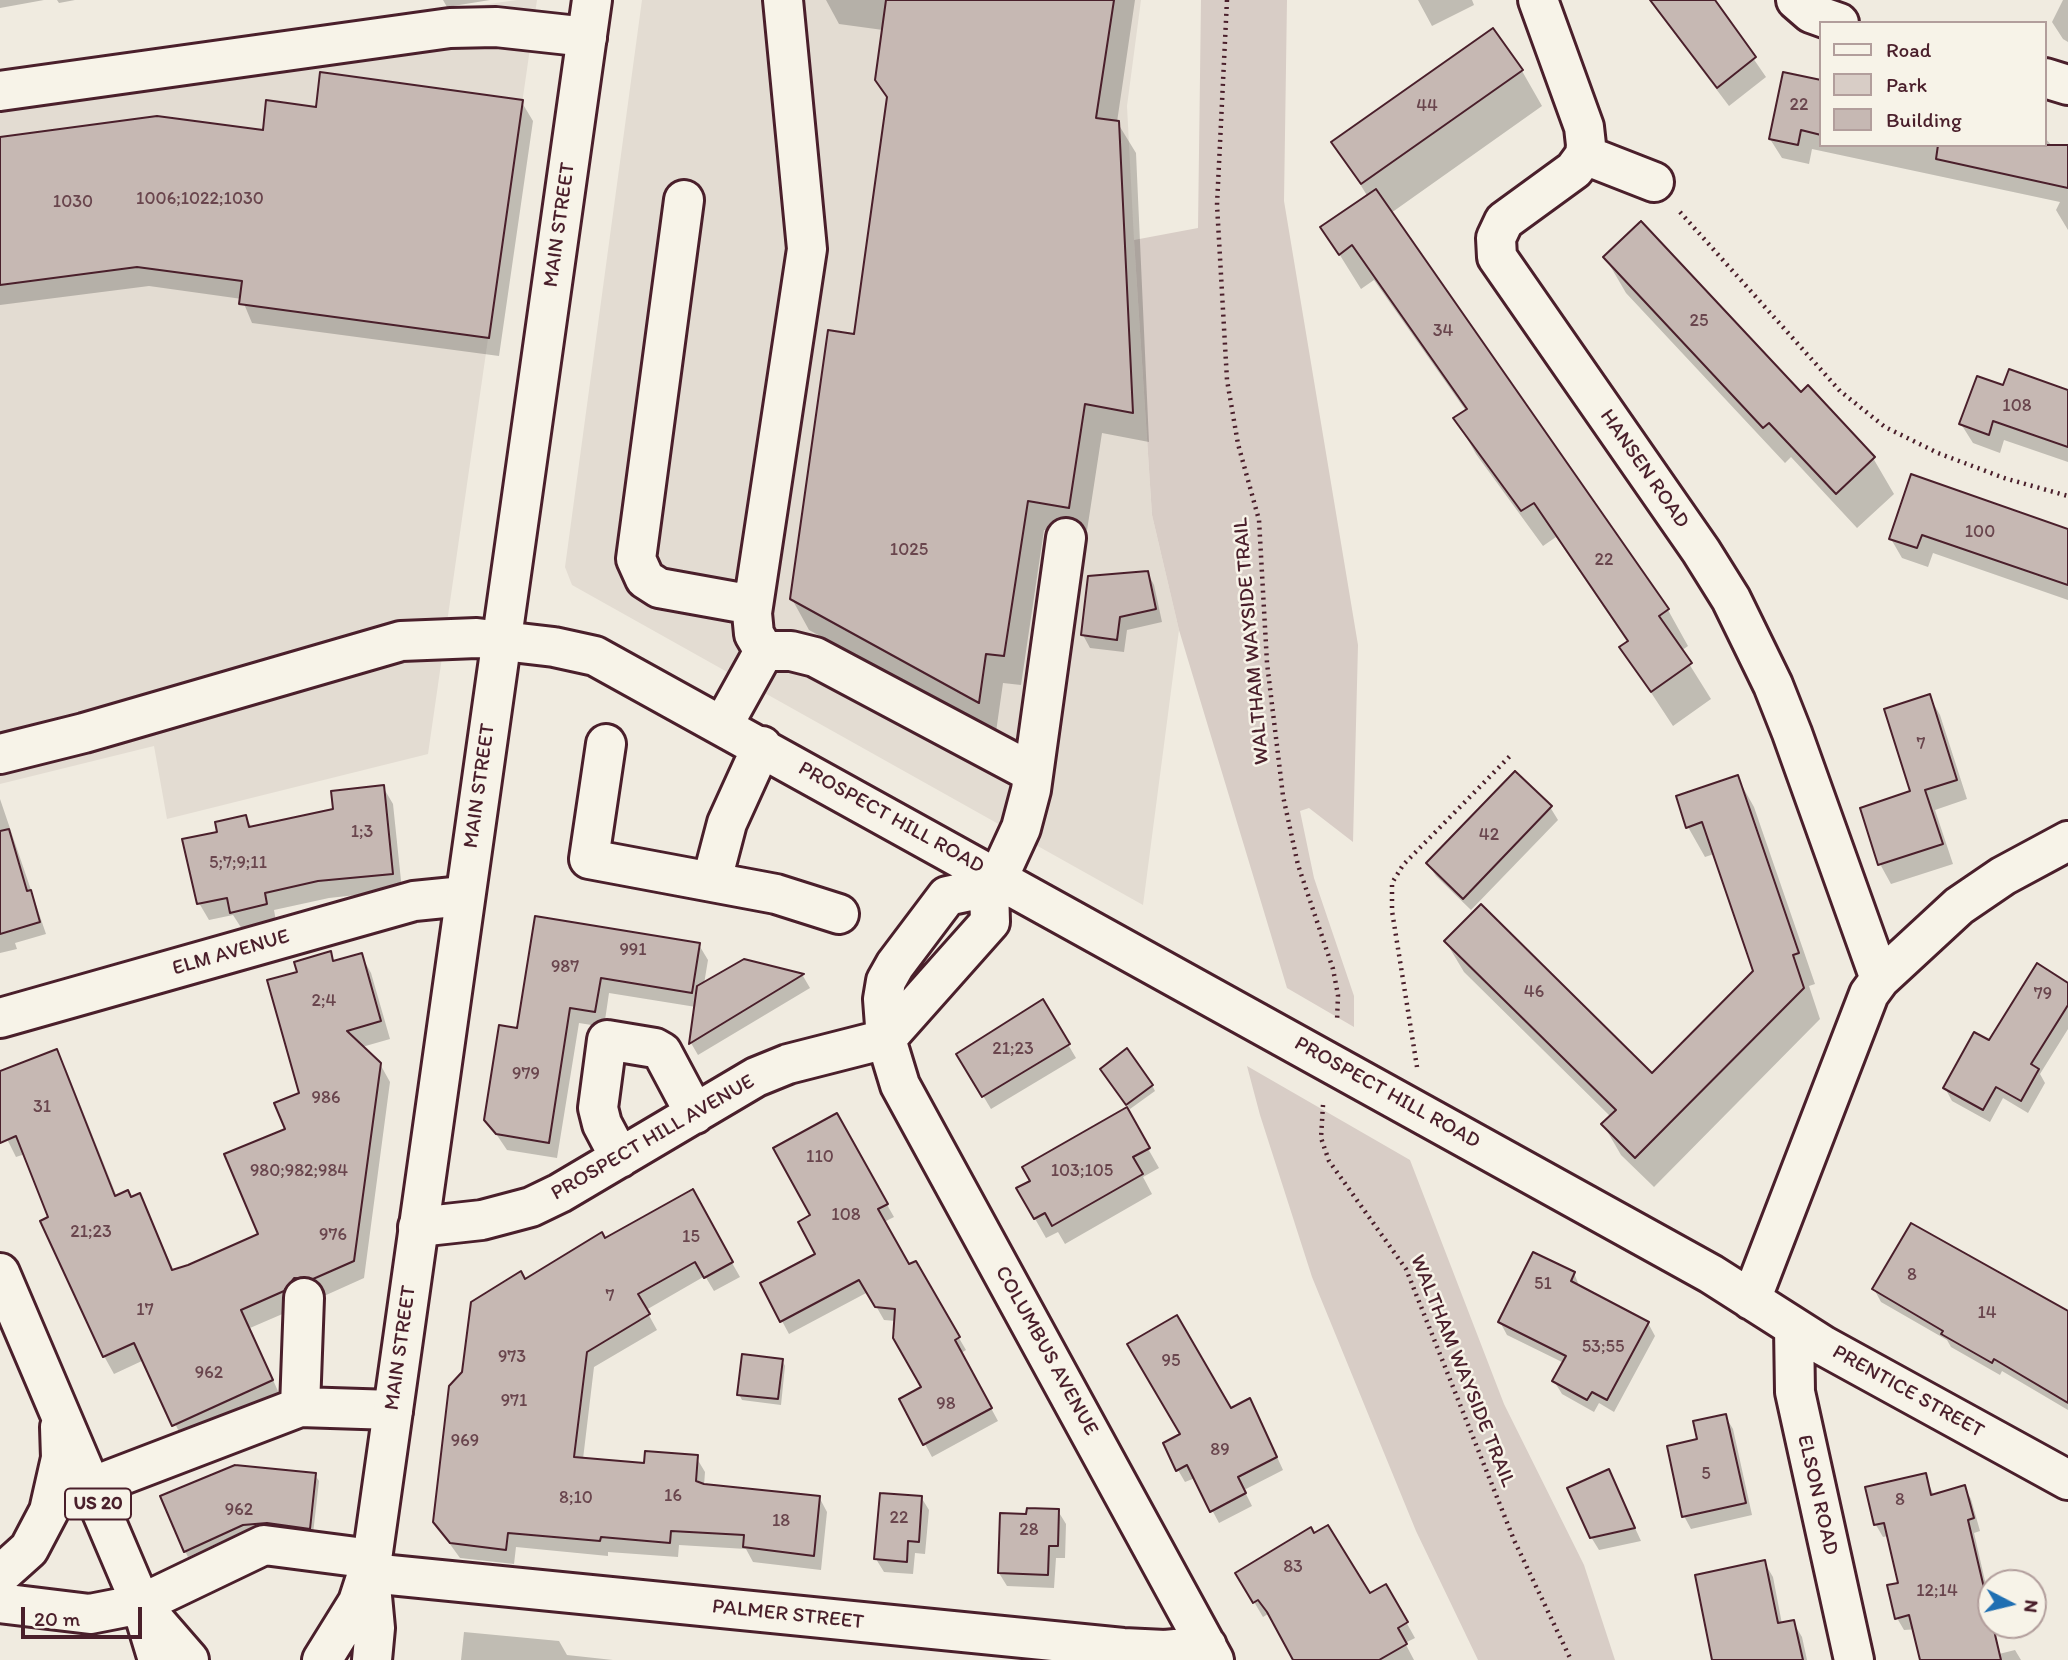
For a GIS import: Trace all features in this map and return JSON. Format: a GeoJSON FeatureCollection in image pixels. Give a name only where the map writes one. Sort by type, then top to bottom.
{"type":"FeatureCollection","features":[{"type":"Feature","properties":{"kind":"street","name":"MAIN STREET"},"geometry":{"type":"LineString","coordinates":[[321,1660],[358,1602],[371,1566],[592,0]]}},
{"type":"Feature","properties":{"kind":"street"},"geometry":{"type":"LineString","coordinates":[[764,650],[754,634],[753,605],[807,249],[783,0]]}},
{"type":"Feature","properties":{"kind":"street"},"geometry":{"type":"LineString","coordinates":[[1538,0],[1584,127],[1584,155],[1654,182]]}},
{"type":"Feature","properties":{"kind":"street"},"geometry":{"type":"LineString","coordinates":[[1796,0],[1811,13],[1833,21]]}},
{"type":"Feature","properties":{"kind":"street"},"geometry":{"type":"LineString","coordinates":[[0,91],[425,15],[514,14],[587,37]]}},
{"type":"Feature","properties":{"kind":"street"},"geometry":{"type":"LineString","coordinates":[[2047,79],[2068,85]]}},
{"type":"Feature","properties":{"kind":"street","name":"HANSEN ROAD"},"geometry":{"type":"LineString","coordinates":[[1584,155],[1574,170],[1504,221],[1496,238],[1500,265],[1670,505],[1731,599],[1788,721],[1880,979]]}},
{"type":"Feature","properties":{"kind":"street"},"geometry":{"type":"LineString","coordinates":[[684,200],[636,559],[640,573],[659,588],[753,605]]}},
{"type":"Feature","properties":{"kind":"street"},"geometry":{"type":"LineString","coordinates":[[887,1039],[883,999],[886,982],[895,965],[947,896],[993,882],[1021,828],[1033,773],[1066,538]]}},
{"type":"Feature","properties":{"kind":"street","name":"PROSPECT HILL ROAD"},"geometry":{"type":"LineString","coordinates":[[0,754],[401,641],[454,637],[500,639],[595,656],[762,746],[993,882],[1711,1274],[1751,1300]]}},
{"type":"Feature","properties":{"kind":"street"},"geometry":{"type":"LineString","coordinates":[[764,650],[791,651],[815,657],[1033,773]]}},
{"type":"Feature","properties":{"kind":"street"},"geometry":{"type":"LineString","coordinates":[[723,725],[764,650]]}},
{"type":"Feature","properties":{"kind":"street"},"geometry":{"type":"LineString","coordinates":[[606,744],[589,859],[776,894],[839,914]]}},
{"type":"Feature","properties":{"kind":"street"},"geometry":{"type":"LineString","coordinates":[[712,880],[727,823],[762,746]]}},
{"type":"Feature","properties":{"kind":"street"},"geometry":{"type":"LineString","coordinates":[[1751,1300],[1861,1008],[1880,979],[1959,906],[2003,876],[2068,841]]}},
{"type":"Feature","properties":{"kind":"street","name":"ELM AVENUE"},"geometry":{"type":"LineString","coordinates":[[0,1018],[414,901],[464,896]]}},
{"type":"Feature","properties":{"kind":"street","name":"PROSPECT HILL AVENUE"},"geometry":{"type":"LineString","coordinates":[[418,1227],[482,1220],[531,1207],[772,1070],[887,1039]]}},
{"type":"Feature","properties":{"kind":"street","name":"COLUMBUS AVENUE"},"geometry":{"type":"LineString","coordinates":[[887,1039],[900,1085],[1210,1653]]}},
{"type":"Feature","properties":{"kind":"street"},"geometry":{"type":"LineString","coordinates":[[620,1158],[602,1124],[598,1108],[607,1040],[656,1048],[662,1052],[695,1114]]}},
{"type":"Feature","properties":{"kind":"street","name":"US 20"},"geometry":{"type":"LineString","coordinates":[[0,1273],[141,1604],[158,1660]]}},
{"type":"Feature","properties":{"kind":"street"},"geometry":{"type":"LineString","coordinates":[[300,1407],[303,1298]]}},
{"type":"Feature","properties":{"kind":"street","name":"PRENTICE STREET"},"geometry":{"type":"LineString","coordinates":[[1751,1300],[1794,1328],[2068,1480]]}},
{"type":"Feature","properties":{"kind":"street","name":"ELSON ROAD"},"geometry":{"type":"LineString","coordinates":[[1794,1328],[1793,1368],[1797,1403],[1854,1660]]}},
{"type":"Feature","properties":{"kind":"street"},"geometry":{"type":"LineString","coordinates":[[0,1575],[29,1549],[50,1511],[61,1458],[56,1404]]}},
{"type":"Feature","properties":{"kind":"street"},"geometry":{"type":"LineString","coordinates":[[91,1487],[300,1407],[393,1410]]}},
{"type":"Feature","properties":{"kind":"street","name":"PALMER STREET"},"geometry":{"type":"LineString","coordinates":[[0,1602],[90,1614],[141,1604],[264,1545],[371,1566],[1123,1648],[1210,1653]]}},
{"type":"Feature","properties":{"kind":"street","name":"MAIN STREET"},"geometry":{"type":"LineString","coordinates":[[371,1566],[374,1609],[372,1660]]}},
{"type":"Feature","properties":{"kind":"street","name":"US 20"},"geometry":{"type":"LineString","coordinates":[[141,1604],[189,1660]]}},
{"type":"Feature","properties":{"kind":"path","name":"WALTHAM WAYSIDE TRAIL"},"geometry":{"type":"LineString","coordinates":[[1227,0],[1217,193],[1225,367],[1238,444],[1259,520],[1267,663],[1283,796],[1298,865],[1333,969],[1338,995],[1337,1023]]}},
{"type":"Feature","properties":{"kind":"path"},"geometry":{"type":"LineString","coordinates":[[1654,182],[1840,391],[1885,427],[1982,470],[2068,496]]}},
{"type":"Feature","properties":{"kind":"path"},"geometry":{"type":"LineString","coordinates":[[1418,1067],[1392,911],[1392,883],[1403,864],[1512,754]]}},
{"type":"Feature","properties":{"kind":"path","name":"WALTHAM WAYSIDE TRAIL"},"geometry":{"type":"LineString","coordinates":[[1324,1101],[1321,1138],[1329,1161],[1406,1269],[1514,1540],[1571,1660]]}},
{"type":"Feature","properties":{"kind":"shaded area"},"geometry":{"type":"Polygon","coordinates":[[[517,0],[537,0],[428,754],[167,819],[154,746],[0,784],[0,73],[517,0]]]}},
{"type":"Feature","properties":{"kind":"shaded area"},"geometry":{"type":"Polygon","coordinates":[[[642,0],[1141,0],[1127,106],[1134,240],[1152,515],[1179,630],[1143,905],[572,585],[565,567],[642,0]]]}},
{"type":"Feature","properties":{"kind":"green space"},"geometry":{"type":"Polygon","coordinates":[[[1201,0],[1287,0],[1284,201],[1358,645],[1353,842],[1309,808],[1300,811],[1314,878],[1354,996],[1354,1027],[1287,988],[1179,630],[1152,515],[1134,240],[1198,228],[1201,0]]]}},
{"type":"Feature","properties":{"kind":"green space"},"geometry":{"type":"Polygon","coordinates":[[[1247,1066],[1410,1160],[1504,1404],[1584,1565],[1615,1660],[1478,1660],[1416,1531],[1312,1277],[1247,1066]]]}},
{"type":"Feature","properties":{"kind":"building"},"geometry":{"type":"Polygon","coordinates":[[[886,0],[1114,0],[1096,118],[1119,121],[1133,413],[1085,404],[1069,508],[1028,501],[1004,656],[986,654],[979,703],[790,599],[828,330],[854,334],[887,97],[875,80],[886,0]]]}},
{"type":"Feature","properties":{"kind":"building"},"geometry":{"type":"Polygon","coordinates":[[[1650,0],[1715,0],[1756,57],[1717,88],[1650,0]]]}},
{"type":"Feature","properties":{"kind":"building"},"geometry":{"type":"Polygon","coordinates":[[[1493,28],[1523,70],[1361,184],[1331,142],[1493,28]]]}},
{"type":"Feature","properties":{"kind":"building"},"geometry":{"type":"Polygon","coordinates":[[[320,72],[523,100],[489,338],[239,304],[242,281],[137,267],[0,285],[0,137],[157,116],[263,130],[266,100],[316,107],[320,72]]]}},
{"type":"Feature","properties":{"kind":"building"},"geometry":{"type":"Polygon","coordinates":[[[1783,72],[1820,80],[1820,135],[1801,130],[1798,145],[1769,139],[1783,72]]]}},
{"type":"Feature","properties":{"kind":"building"},"geometry":{"type":"Polygon","coordinates":[[[2068,145],[2068,188],[1936,159],[1938,147],[2068,145]]]}},
{"type":"Feature","properties":{"kind":"building"},"geometry":{"type":"Polygon","coordinates":[[[1376,189],[1669,609],[1659,616],[1692,663],[1651,692],[1619,647],[1628,641],[1534,503],[1521,511],[1453,418],[1467,409],[1352,245],[1339,255],[1320,227],[1376,189]]]}},
{"type":"Feature","properties":{"kind":"building"},"geometry":{"type":"Polygon","coordinates":[[[1641,221],[1801,392],[1808,385],[1875,457],[1836,494],[1769,423],[1763,428],[1603,257],[1641,221]]]}},
{"type":"Feature","properties":{"kind":"building"},"geometry":{"type":"Polygon","coordinates":[[[2009,369],[2068,390],[2068,447],[1993,421],[1989,435],[1959,424],[1977,376],[2003,385],[2009,369]]]}},
{"type":"Feature","properties":{"kind":"building"},"geometry":{"type":"Polygon","coordinates":[[[1911,474],[2068,529],[2068,585],[1922,535],[1917,548],[1889,539],[1911,474]]]}},
{"type":"Feature","properties":{"kind":"building"},"geometry":{"type":"Polygon","coordinates":[[[1148,571],[1156,609],[1120,617],[1117,640],[1081,635],[1088,576],[1148,571]]]}},
{"type":"Feature","properties":{"kind":"building"},"geometry":{"type":"Polygon","coordinates":[[[1930,694],[1957,780],[1925,790],[1943,844],[1878,865],[1860,808],[1910,791],[1884,709],[1930,694]]]}},
{"type":"Feature","properties":{"kind":"building"},"geometry":{"type":"Polygon","coordinates":[[[1515,771],[1552,806],[1463,899],[1426,863],[1515,771]]]}},
{"type":"Feature","properties":{"kind":"building"},"geometry":{"type":"Polygon","coordinates":[[[1738,775],[1799,953],[1793,955],[1804,988],[1635,1158],[1601,1124],[1616,1110],[1444,941],[1481,904],[1652,1073],[1753,971],[1702,822],[1686,828],[1676,796],[1738,775]]]}},
{"type":"Feature","properties":{"kind":"building"},"geometry":{"type":"Polygon","coordinates":[[[384,785],[393,874],[318,881],[265,893],[267,904],[230,913],[227,898],[197,904],[182,839],[217,832],[215,822],[246,815],[249,827],[333,809],[331,791],[384,785]]]}},
{"type":"Feature","properties":{"kind":"building"},"geometry":{"type":"Polygon","coordinates":[[[9,829],[27,891],[31,890],[40,922],[0,934],[0,831],[9,829]]]}},
{"type":"Feature","properties":{"kind":"building"},"geometry":{"type":"Polygon","coordinates":[[[535,916],[700,943],[692,993],[601,978],[595,1012],[570,1008],[549,1143],[496,1134],[484,1120],[499,1025],[517,1028],[535,916]]]}},
{"type":"Feature","properties":{"kind":"building"},"geometry":{"type":"Polygon","coordinates":[[[331,951],[333,961],[362,953],[381,1021],[347,1031],[381,1063],[354,1261],[313,1279],[294,1278],[284,1291],[241,1310],[273,1380],[172,1426],[134,1343],[103,1357],[40,1221],[48,1217],[16,1136],[0,1143],[0,1071],[57,1049],[115,1196],[128,1190],[131,1197],[140,1193],[172,1270],[188,1265],[258,1234],[224,1154],[285,1129],[274,1103],[299,1093],[267,980],[297,972],[294,962],[331,951]]]}},
{"type":"Feature","properties":{"kind":"building"},"geometry":{"type":"Polygon","coordinates":[[[744,959],[804,974],[689,1044],[697,986],[744,959]]]}},
{"type":"Feature","properties":{"kind":"building"},"geometry":{"type":"Polygon","coordinates":[[[2037,963],[2068,983],[2068,1005],[2031,1064],[2039,1069],[2021,1101],[1996,1087],[1983,1110],[1943,1088],[1974,1032],[1989,1040],[2037,963]]]}},
{"type":"Feature","properties":{"kind":"building"},"geometry":{"type":"Polygon","coordinates":[[[1043,999],[1070,1044],[982,1097],[956,1054],[1043,999]]]}},
{"type":"Feature","properties":{"kind":"building"},"geometry":{"type":"Polygon","coordinates":[[[1127,1048],[1153,1085],[1126,1105],[1100,1069],[1127,1048]]]}},
{"type":"Feature","properties":{"kind":"building"},"geometry":{"type":"Polygon","coordinates":[[[1127,1107],[1150,1148],[1133,1157],[1143,1174],[1052,1226],[1045,1213],[1034,1219],[1016,1188],[1030,1181],[1022,1167],[1127,1107]]]}},
{"type":"Feature","properties":{"kind":"building"},"geometry":{"type":"Polygon","coordinates":[[[837,1113],[888,1204],[878,1209],[909,1264],[916,1261],[960,1337],[955,1340],[992,1408],[923,1445],[899,1399],[921,1387],[893,1338],[895,1309],[875,1307],[859,1280],[780,1322],[760,1283],[815,1254],[798,1222],[810,1215],[773,1148],[837,1113]]]}},
{"type":"Feature","properties":{"kind":"building"},"geometry":{"type":"Polygon","coordinates":[[[693,1189],[733,1262],[704,1278],[695,1262],[638,1294],[650,1314],[587,1352],[574,1457],[644,1463],[645,1451],[698,1455],[696,1481],[704,1484],[820,1496],[814,1556],[743,1547],[744,1535],[671,1531],[670,1543],[601,1537],[600,1541],[508,1533],[506,1550],[450,1543],[433,1522],[449,1386],[462,1372],[471,1302],[521,1271],[525,1279],[602,1232],[605,1238],[693,1189]]]}},
{"type":"Feature","properties":{"kind":"building"},"geometry":{"type":"Polygon","coordinates":[[[1911,1223],[2068,1311],[2068,1403],[1994,1359],[1992,1363],[1941,1334],[1943,1331],[1872,1289],[1911,1223]]]}},
{"type":"Feature","properties":{"kind":"building"},"geometry":{"type":"Polygon","coordinates":[[[1533,1252],[1575,1272],[1571,1281],[1649,1322],[1607,1400],[1592,1392],[1587,1400],[1552,1381],[1566,1356],[1498,1322],[1533,1252]]]}},
{"type":"Feature","properties":{"kind":"building"},"geometry":{"type":"Polygon","coordinates":[[[1177,1315],[1231,1408],[1250,1398],[1277,1457],[1238,1477],[1246,1493],[1210,1512],[1187,1465],[1176,1471],[1163,1443],[1180,1434],[1127,1344],[1177,1315]]]}},
{"type":"Feature","properties":{"kind":"building"},"geometry":{"type":"Polygon","coordinates":[[[742,1354],[783,1359],[778,1399],[737,1395],[742,1354]]]}},
{"type":"Feature","properties":{"kind":"building"},"geometry":{"type":"Polygon","coordinates":[[[1726,1414],[1746,1503],[1682,1517],[1667,1446],[1697,1439],[1693,1421],[1726,1414]]]}},
{"type":"Feature","properties":{"kind":"building"},"geometry":{"type":"Polygon","coordinates":[[[235,1465],[316,1473],[310,1529],[267,1523],[243,1525],[184,1552],[160,1496],[235,1465]]]}},
{"type":"Feature","properties":{"kind":"building"},"geometry":{"type":"Polygon","coordinates":[[[1609,1469],[1635,1528],[1590,1538],[1567,1488],[1609,1469]]]}},
{"type":"Feature","properties":{"kind":"building"},"geometry":{"type":"Polygon","coordinates":[[[1926,1473],[1931,1495],[1965,1485],[1974,1518],[1968,1520],[1980,1569],[1977,1569],[1977,1639],[1996,1639],[2001,1660],[1920,1660],[1909,1615],[1895,1619],[1887,1585],[1898,1583],[1884,1523],[1874,1525],[1865,1487],[1926,1473]]]}},
{"type":"Feature","properties":{"kind":"building"},"geometry":{"type":"Polygon","coordinates":[[[880,1493],[922,1496],[919,1542],[908,1541],[907,1562],[874,1559],[880,1493]]]}},
{"type":"Feature","properties":{"kind":"building"},"geometry":{"type":"Polygon","coordinates":[[[1027,1508],[1059,1509],[1058,1546],[1049,1546],[1048,1575],[998,1573],[1000,1513],[1026,1514],[1027,1508]]]}},
{"type":"Feature","properties":{"kind":"building"},"geometry":{"type":"Polygon","coordinates":[[[1328,1525],[1370,1593],[1386,1584],[1408,1622],[1398,1628],[1407,1644],[1379,1660],[1293,1660],[1267,1612],[1258,1600],[1253,1603],[1235,1573],[1311,1527],[1314,1533],[1328,1525]]]}},
{"type":"Feature","properties":{"kind":"building"},"geometry":{"type":"Polygon","coordinates":[[[1765,1560],[1778,1623],[1794,1620],[1803,1660],[1712,1660],[1695,1575],[1765,1560]]]}}]}
